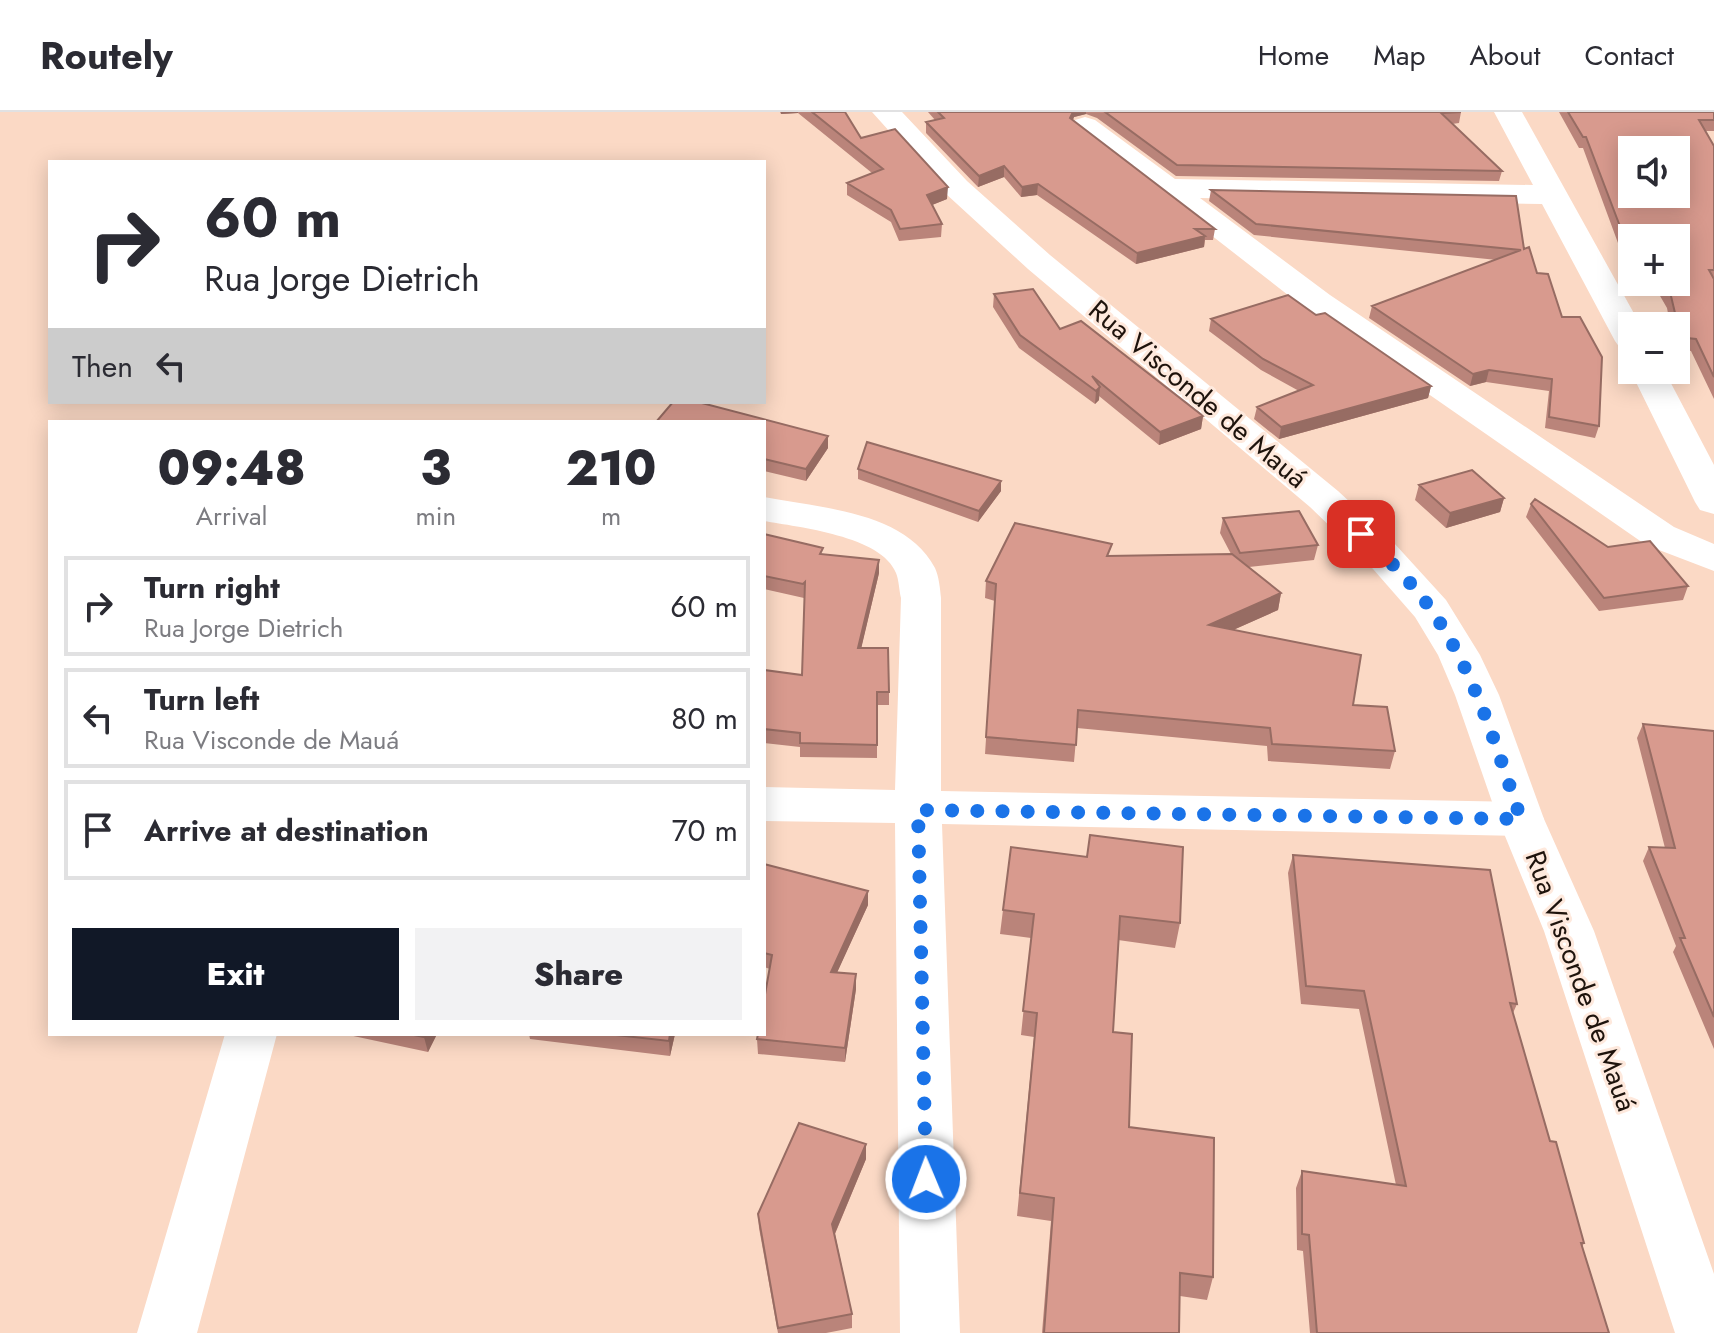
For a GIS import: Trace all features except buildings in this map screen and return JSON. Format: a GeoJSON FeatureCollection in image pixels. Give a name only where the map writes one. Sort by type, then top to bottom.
{"type":"FeatureCollection","features":[{"type":"Feature","properties":{"kind":"street","name":"Rua Visconde de Mauá"},"geometry":{"type":"LineString","coordinates":[[886,112],[956,187],[1027,251],[1324,499],[1431,609],[1459,655],[1477,695],[1521,819],[1569,931],[1705,1333]]}},
{"type":"Feature","properties":{"kind":"street"},"geometry":{"type":"LineString","coordinates":[[1508,112],[1618,314]]}},
{"type":"Feature","properties":{"kind":"street"},"geometry":{"type":"LineString","coordinates":[[1085,126],[1318,302],[1660,536],[1714,558]]}},
{"type":"Feature","properties":{"kind":"street"},"geometry":{"type":"LineString","coordinates":[[1168,188],[1555,195]]}},
{"type":"Feature","properties":{"kind":"street"},"geometry":{"type":"LineString","coordinates":[[1654,384],[1714,502]]}},
{"type":"Feature","properties":{"kind":"street"},"geometry":{"type":"LineString","coordinates":[[766,509],[860,530],[888,541],[904,553],[916,568],[921,598],[918,810],[930,1333]]}},
{"type":"Feature","properties":{"kind":"street"},"geometry":{"type":"LineString","coordinates":[[766,804],[918,810],[1521,819]]}},
{"type":"Feature","properties":{"kind":"street"},"geometry":{"type":"LineString","coordinates":[[167,1333],[250,1036]]}},
{"type":"Feature","properties":{"kind":"route"},"geometry":{"type":"LineString","coordinates":[[926,1179],[918,810],[1521,819],[1477,695],[1459,655],[1431,609],[1361,534]]}}]}
